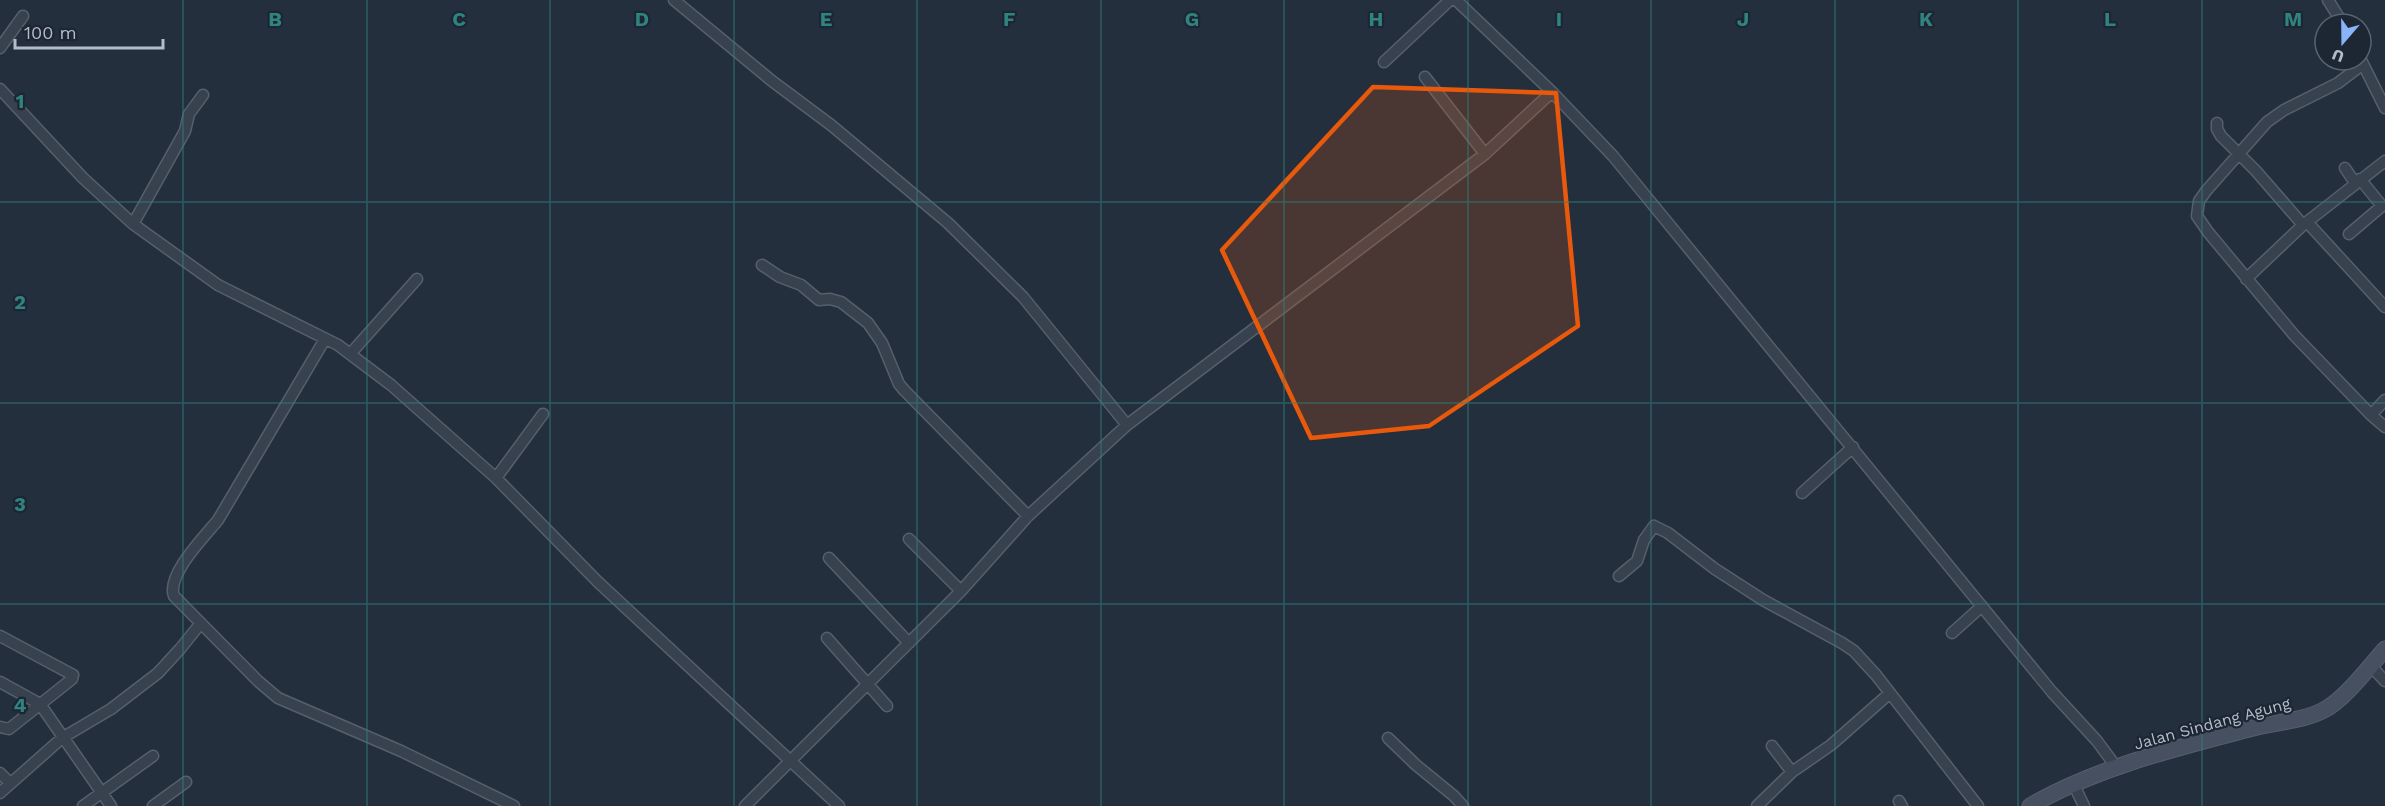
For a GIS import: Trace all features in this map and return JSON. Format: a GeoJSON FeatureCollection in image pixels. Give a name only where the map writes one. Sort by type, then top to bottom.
{"type":"FeatureCollection","features":[{"type":"Feature","properties":{"kind":"main road","name":"Jalan Sindang Agung"},"geometry":{"type":"LineString","coordinates":[[2030,806],[2073,783],[2118,768],[2216,738],[2314,714],[2332,705],[2385,650]]}},
{"type":"Feature","properties":{"kind":"street"},"geometry":{"type":"LineString","coordinates":[[674,0],[772,81],[831,124],[948,223],[1023,297],[1127,425]]}},
{"type":"Feature","properties":{"kind":"street"},"geometry":{"type":"LineString","coordinates":[[1384,62],[1450,0]]}},
{"type":"Feature","properties":{"kind":"street"},"geometry":{"type":"LineString","coordinates":[[1456,0],[1552,92],[1613,156],[2052,692],[2097,741],[2118,768]]}},
{"type":"Feature","properties":{"kind":"street"},"geometry":{"type":"LineString","coordinates":[[0,48],[23,16]]}},
{"type":"Feature","properties":{"kind":"street"},"geometry":{"type":"LineString","coordinates":[[2351,72],[2338,83],[2284,110],[2267,122],[2199,201],[2197,216],[2246,279],[2294,335],[2385,427]]}},
{"type":"Feature","properties":{"kind":"street"},"geometry":{"type":"LineString","coordinates":[[2367,72],[2385,108]]}},
{"type":"Feature","properties":{"kind":"street"},"geometry":{"type":"LineString","coordinates":[[1425,77],[1485,154]]}},
{"type":"Feature","properties":{"kind":"street"},"geometry":{"type":"LineString","coordinates":[[0,89],[82,178],[133,224],[218,285],[351,353],[392,385],[496,478],[598,582],[789,762],[839,806]]}},
{"type":"Feature","properties":{"kind":"street"},"geometry":{"type":"LineString","coordinates":[[745,806],[961,591],[1028,516],[1127,425],[1485,154],[1552,92]]}},
{"type":"Feature","properties":{"kind":"street"},"geometry":{"type":"LineString","coordinates":[[133,224],[185,131],[189,114],[202,95]]}},
{"type":"Feature","properties":{"kind":"street"},"geometry":{"type":"LineString","coordinates":[[2217,123],[2221,136],[2385,307]]}},
{"type":"Feature","properties":{"kind":"street"},"geometry":{"type":"LineString","coordinates":[[2246,279],[2305,223],[2385,161]]}},
{"type":"Feature","properties":{"kind":"street"},"geometry":{"type":"LineString","coordinates":[[2345,168],[2382,206],[2349,234]]}},
{"type":"Feature","properties":{"kind":"street"},"geometry":{"type":"LineString","coordinates":[[762,265],[780,277],[801,285],[819,300],[830,299],[841,302],[862,318],[882,343],[899,384],[904,390],[1028,516]]}},
{"type":"Feature","properties":{"kind":"street"},"geometry":{"type":"LineString","coordinates":[[351,353],[417,279]]}},
{"type":"Feature","properties":{"kind":"street"},"geometry":{"type":"LineString","coordinates":[[325,339],[218,520],[198,541],[173,580],[171,590],[174,596],[258,681],[278,698],[401,751],[514,806]]}},
{"type":"Feature","properties":{"kind":"street"},"geometry":{"type":"LineString","coordinates":[[2371,415],[2385,400]]}},
{"type":"Feature","properties":{"kind":"street"},"geometry":{"type":"LineString","coordinates":[[496,478],[543,414]]}},
{"type":"Feature","properties":{"kind":"street"},"geometry":{"type":"LineString","coordinates":[[1802,493],[1853,447]]}},
{"type":"Feature","properties":{"kind":"street"},"geometry":{"type":"LineString","coordinates":[[1619,576],[1637,561],[1644,540],[1654,526],[1668,533],[1715,569],[1763,600],[1854,651],[1890,693],[1978,806]]}},
{"type":"Feature","properties":{"kind":"street"},"geometry":{"type":"LineString","coordinates":[[909,539],[961,591]]}},
{"type":"Feature","properties":{"kind":"street"},"geometry":{"type":"LineString","coordinates":[[829,558],[909,643]]}},
{"type":"Feature","properties":{"kind":"street"},"geometry":{"type":"LineString","coordinates":[[1952,633],[1982,606]]}},
{"type":"Feature","properties":{"kind":"street"},"geometry":{"type":"LineString","coordinates":[[0,793],[62,738],[111,709],[158,672],[201,623]]}},
{"type":"Feature","properties":{"kind":"street"},"geometry":{"type":"LineString","coordinates":[[0,636],[73,673],[72,679],[9,729],[0,727]]}},
{"type":"Feature","properties":{"kind":"street"},"geometry":{"type":"LineString","coordinates":[[827,638],[887,706]]}},
{"type":"Feature","properties":{"kind":"street"},"geometry":{"type":"LineString","coordinates":[[2370,665],[2385,681]]}},
{"type":"Feature","properties":{"kind":"street"},"geometry":{"type":"LineString","coordinates":[[0,682],[40,704],[111,806]]}},
{"type":"Feature","properties":{"kind":"street"},"geometry":{"type":"LineString","coordinates":[[1757,806],[1792,772],[1831,745],[1890,693]]}},
{"type":"Feature","properties":{"kind":"street"},"geometry":{"type":"LineString","coordinates":[[1388,738],[1416,765],[1455,796],[1463,806]]}},
{"type":"Feature","properties":{"kind":"street"},"geometry":{"type":"LineString","coordinates":[[1772,746],[1792,772]]}},
{"type":"Feature","properties":{"kind":"street"},"geometry":{"type":"LineString","coordinates":[[83,806],[153,756]]}},
{"type":"Feature","properties":{"kind":"street"},"geometry":{"type":"LineString","coordinates":[[0,773],[10,783]]}},
{"type":"Feature","properties":{"kind":"street"},"geometry":{"type":"LineString","coordinates":[[153,806],[186,782]]}},
{"type":"Feature","properties":{"kind":"street"},"geometry":{"type":"LineString","coordinates":[[2073,783],[2084,806]]}},
{"type":"Feature","properties":{"kind":"highlighted area"},"geometry":{"type":"Polygon","coordinates":[[[1373,87],[1556,93],[1578,326],[1429,426],[1311,438],[1222,250],[1373,87]]]}}]}
